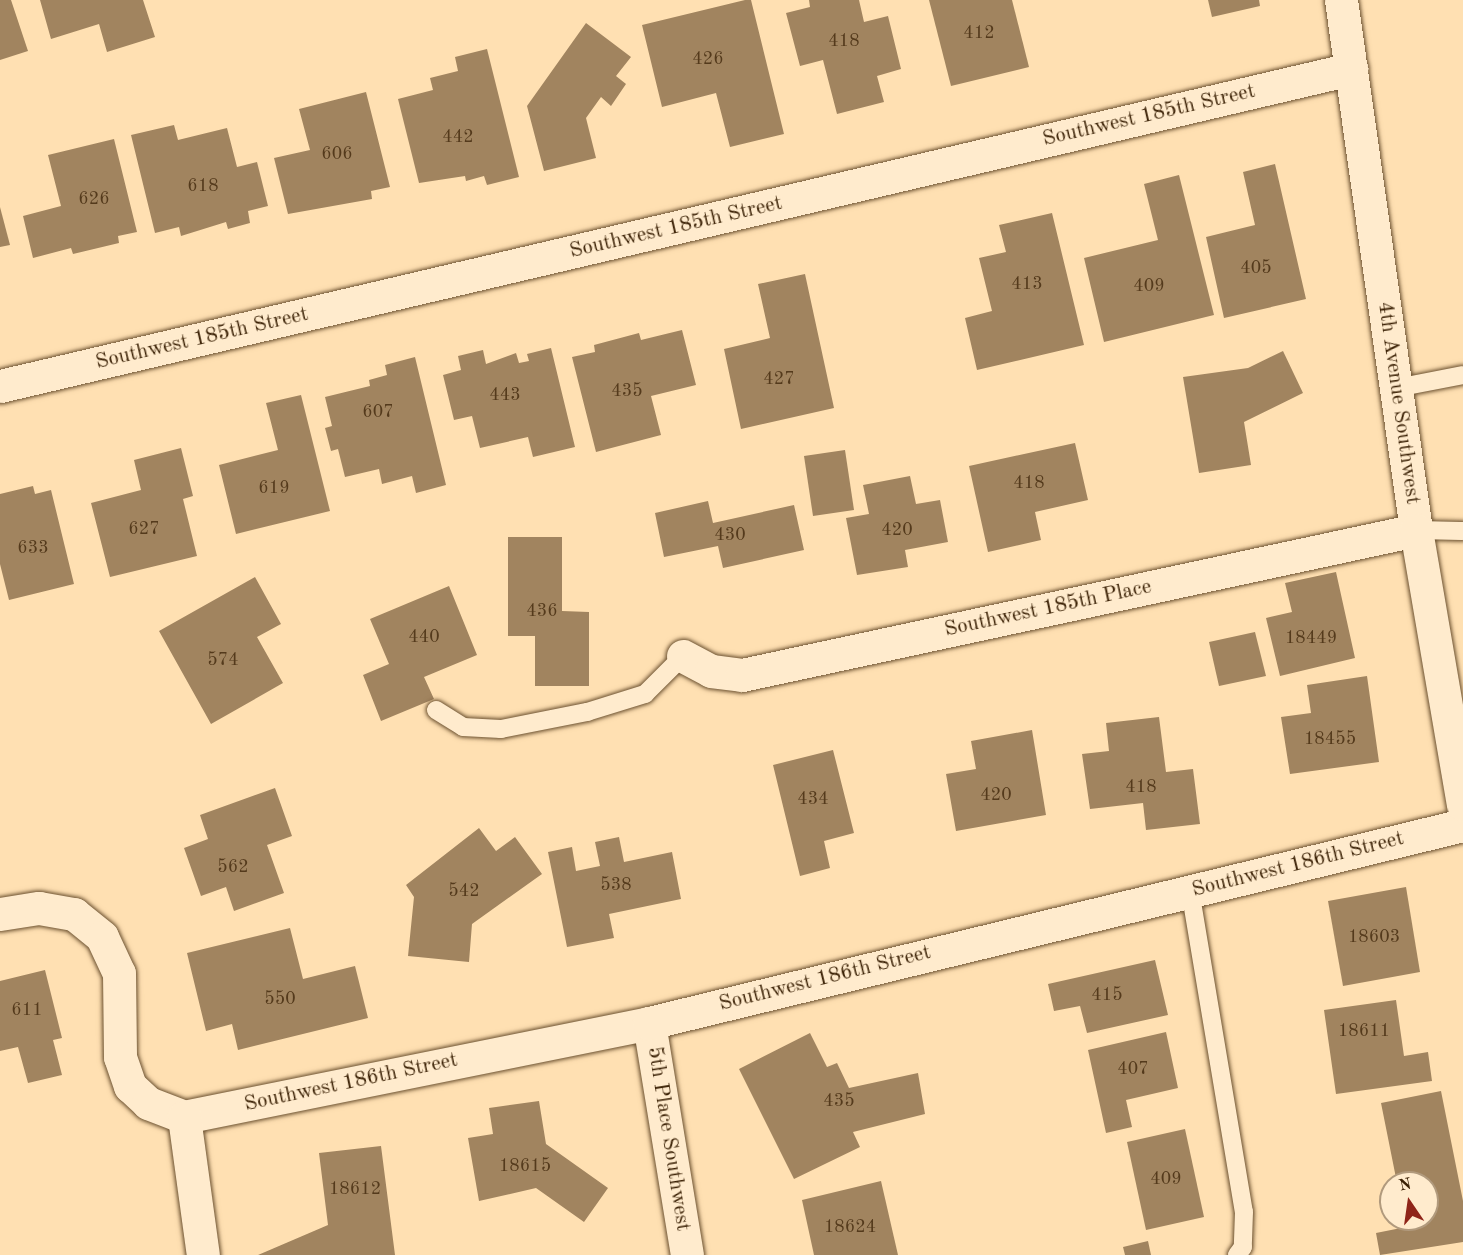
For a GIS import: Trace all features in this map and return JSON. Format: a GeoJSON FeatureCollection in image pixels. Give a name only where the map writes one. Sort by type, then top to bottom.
{"type":"FeatureCollection","features":[{"type":"Feature","properties":{"kind":"street","name":"4th Avenue Southwest"},"geometry":{"type":"LineString","coordinates":[[1341,0],[1416,530],[1463,804]]}},
{"type":"Feature","properties":{"kind":"street","name":"Southwest 185th Street"},"geometry":{"type":"LineString","coordinates":[[0,386],[1351,69]]}},
{"type":"Feature","properties":{"kind":"street","name":"Southwest 185th Place"},"geometry":{"type":"LineString","coordinates":[[683,656],[711,671],[742,675],[1416,530]]}},
{"type":"Feature","properties":{"kind":"street","name":"Southwest 186th Street"},"geometry":{"type":"LineString","coordinates":[[184,1117],[649,1023],[1463,825]]}},
{"type":"Feature","properties":{"kind":"street"},"geometry":{"type":"LineString","coordinates":[[0,914],[39,908],[74,914],[102,937],[119,973],[120,1057],[130,1086],[148,1103],[184,1117],[203,1255]]}},
{"type":"Feature","properties":{"kind":"street","name":"5th Place Southwest"},"geometry":{"type":"LineString","coordinates":[[649,1023],[687,1255]]}},
{"type":"Feature","properties":{"kind":"lane"},"geometry":{"type":"LineString","coordinates":[[1396,388],[1463,375]]}},
{"type":"Feature","properties":{"kind":"lane"},"geometry":{"type":"LineString","coordinates":[[1416,530],[1463,531]]}},
{"type":"Feature","properties":{"kind":"lane"},"geometry":{"type":"LineString","coordinates":[[436,711],[463,727],[501,729],[587,712],[645,694],[683,656]]}},
{"type":"Feature","properties":{"kind":"lane"},"geometry":{"type":"LineString","coordinates":[[1190,891],[1244,1212],[1243,1248],[1237,1255]]}},
{"type":"Feature","properties":{"kind":"building"},"geometry":{"type":"Polygon","coordinates":[[[0,0],[11,0],[28,51],[0,60],[0,0]]]}},
{"type":"Feature","properties":{"kind":"building"},"geometry":{"type":"Polygon","coordinates":[[[40,0],[143,0],[155,37],[107,52],[99,24],[51,39],[40,0]]]}},
{"type":"Feature","properties":{"kind":"building"},"geometry":{"type":"Polygon","coordinates":[[[751,0],[784,134],[730,147],[716,93],[662,107],[642,25],[751,0]]]}},
{"type":"Feature","properties":{"kind":"building"},"geometry":{"type":"Polygon","coordinates":[[[809,0],[859,0],[864,22],[888,16],[901,69],[877,76],[884,102],[837,114],[823,60],[800,66],[786,13],[810,7],[809,0]]]}},
{"type":"Feature","properties":{"kind":"building"},"geometry":{"type":"Polygon","coordinates":[[[929,0],[1012,0],[1029,67],[951,86],[929,0]]]}},
{"type":"Feature","properties":{"kind":"building"},"geometry":{"type":"Polygon","coordinates":[[[1208,0],[1259,0],[1260,6],[1212,17],[1208,0]]]}},
{"type":"Feature","properties":{"kind":"building"},"geometry":{"type":"Polygon","coordinates":[[[586,23],[631,57],[616,76],[626,84],[611,106],[601,97],[586,118],[596,158],[544,171],[527,106],[586,23]]]}},
{"type":"Feature","properties":{"kind":"building"},"geometry":{"type":"Polygon","coordinates":[[[487,49],[519,177],[487,185],[484,176],[466,181],[465,176],[419,183],[398,99],[433,90],[430,78],[458,71],[455,57],[487,49]]]}},
{"type":"Feature","properties":{"kind":"building"},"geometry":{"type":"Polygon","coordinates":[[[366,92],[390,187],[371,191],[372,199],[288,214],[274,158],[310,150],[299,109],[366,92]]]}},
{"type":"Feature","properties":{"kind":"building"},"geometry":{"type":"Polygon","coordinates":[[[174,125],[178,140],[227,128],[237,167],[257,162],[268,206],[248,211],[250,223],[228,229],[226,222],[181,236],[179,227],[155,233],[131,135],[174,125]]]}},
{"type":"Feature","properties":{"kind":"building"},"geometry":{"type":"Polygon","coordinates":[[[114,139],[137,232],[118,236],[119,243],[73,254],[71,248],[33,258],[23,216],[61,206],[48,155],[114,139]]]}},
{"type":"Feature","properties":{"kind":"building"},"geometry":{"type":"Polygon","coordinates":[[[1275,164],[1306,299],[1224,318],[1206,237],[1255,225],[1243,172],[1275,164]]]}},
{"type":"Feature","properties":{"kind":"building"},"geometry":{"type":"Polygon","coordinates":[[[1179,175],[1214,315],[1104,342],[1084,258],[1158,240],[1144,184],[1179,175]]]}},
{"type":"Feature","properties":{"kind":"building"},"geometry":{"type":"Polygon","coordinates":[[[0,207],[10,245],[0,247],[0,207]]]}},
{"type":"Feature","properties":{"kind":"building"},"geometry":{"type":"Polygon","coordinates":[[[1052,213],[1084,345],[977,370],[965,318],[992,311],[979,258],[1006,252],[999,225],[1052,213]]]}},
{"type":"Feature","properties":{"kind":"building"},"geometry":{"type":"Polygon","coordinates":[[[805,274],[834,408],[741,429],[724,349],[770,338],[758,284],[805,274]]]}},
{"type":"Feature","properties":{"kind":"building"},"geometry":{"type":"Polygon","coordinates":[[[682,330],[696,385],[651,396],[661,435],[596,452],[572,357],[595,352],[594,345],[639,333],[641,340],[682,330]]]}},
{"type":"Feature","properties":{"kind":"building"},"geometry":{"type":"Polygon","coordinates":[[[551,348],[575,447],[533,457],[528,437],[480,448],[472,416],[454,420],[443,375],[461,370],[458,356],[483,350],[486,364],[516,353],[519,363],[529,361],[527,354],[551,348]]]}},
{"type":"Feature","properties":{"kind":"building"},"geometry":{"type":"Polygon","coordinates":[[[1283,351],[1303,393],[1244,422],[1251,465],[1199,473],[1183,377],[1248,368],[1283,351]]]}},
{"type":"Feature","properties":{"kind":"building"},"geometry":{"type":"Polygon","coordinates":[[[415,357],[446,485],[416,493],[412,476],[382,484],[379,469],[345,477],[338,449],[331,451],[325,428],[332,426],[325,397],[370,386],[369,380],[387,375],[385,365],[415,357]]]}},
{"type":"Feature","properties":{"kind":"building"},"geometry":{"type":"Polygon","coordinates":[[[301,395],[330,511],[236,534],[219,465],[278,450],[266,403],[301,395]]]}},
{"type":"Feature","properties":{"kind":"building"},"geometry":{"type":"Polygon","coordinates":[[[1075,443],[1088,500],[1035,512],[1041,540],[988,552],[969,466],[1075,443]]]}},
{"type":"Feature","properties":{"kind":"building"},"geometry":{"type":"Polygon","coordinates":[[[181,448],[193,496],[183,499],[197,556],[110,577],[91,503],[141,490],[134,460],[181,448]]]}},
{"type":"Feature","properties":{"kind":"building"},"geometry":{"type":"Polygon","coordinates":[[[845,450],[854,510],[813,516],[804,456],[845,450]]]}},
{"type":"Feature","properties":{"kind":"building"},"geometry":{"type":"Polygon","coordinates":[[[910,476],[916,504],[940,500],[948,542],[905,550],[908,567],[857,575],[846,518],[869,514],[863,485],[910,476]]]}},
{"type":"Feature","properties":{"kind":"building"},"geometry":{"type":"Polygon","coordinates":[[[33,486],[35,494],[51,490],[74,584],[9,600],[0,564],[0,494],[33,486]]]}},
{"type":"Feature","properties":{"kind":"building"},"geometry":{"type":"Polygon","coordinates":[[[708,501],[713,523],[794,505],[804,550],[723,568],[718,546],[664,557],[655,513],[708,501]]]}},
{"type":"Feature","properties":{"kind":"building"},"geometry":{"type":"Polygon","coordinates":[[[508,537],[562,537],[562,611],[589,612],[589,686],[535,686],[535,636],[508,636],[508,537]]]}},
{"type":"Feature","properties":{"kind":"building"},"geometry":{"type":"Polygon","coordinates":[[[1336,572],[1355,658],[1280,676],[1266,618],[1292,612],[1285,583],[1336,572]]]}},
{"type":"Feature","properties":{"kind":"building"},"geometry":{"type":"Polygon","coordinates":[[[255,577],[281,624],[257,637],[283,683],[211,724],[159,631],[255,577]]]}},
{"type":"Feature","properties":{"kind":"building"},"geometry":{"type":"Polygon","coordinates":[[[449,586],[477,655],[424,677],[434,699],[381,721],[363,675],[389,664],[370,619],[449,586]]]}},
{"type":"Feature","properties":{"kind":"building"},"geometry":{"type":"Polygon","coordinates":[[[1255,632],[1266,676],[1219,686],[1209,642],[1255,632]]]}},
{"type":"Feature","properties":{"kind":"building"},"geometry":{"type":"Polygon","coordinates":[[[1367,676],[1379,762],[1290,774],[1281,717],[1311,713],[1307,685],[1367,676]]]}},
{"type":"Feature","properties":{"kind":"building"},"geometry":{"type":"Polygon","coordinates":[[[1159,717],[1166,772],[1193,769],[1200,824],[1146,830],[1143,803],[1090,809],[1082,754],[1109,751],[1106,723],[1159,717]]]}},
{"type":"Feature","properties":{"kind":"building"},"geometry":{"type":"Polygon","coordinates":[[[1032,730],[1046,815],[956,831],[946,774],[976,769],[971,741],[1032,730]]]}},
{"type":"Feature","properties":{"kind":"building"},"geometry":{"type":"Polygon","coordinates":[[[833,750],[854,833],[824,841],[830,868],[800,876],[773,765],[833,750]]]}},
{"type":"Feature","properties":{"kind":"building"},"geometry":{"type":"Polygon","coordinates":[[[275,788],[292,836],[267,845],[284,893],[234,911],[226,887],[201,896],[184,848],[208,839],[200,815],[275,788]]]}},
{"type":"Feature","properties":{"kind":"building"},"geometry":{"type":"Polygon","coordinates":[[[479,828],[496,851],[515,837],[542,874],[472,924],[469,962],[408,956],[414,897],[406,885],[479,828]]]}},
{"type":"Feature","properties":{"kind":"building"},"geometry":{"type":"Polygon","coordinates":[[[619,837],[624,862],[672,852],[681,899],[609,914],[614,938],[567,947],[548,852],[572,847],[576,871],[600,866],[595,842],[619,837]]]}},
{"type":"Feature","properties":{"kind":"building"},"geometry":{"type":"Polygon","coordinates":[[[1406,887],[1420,972],[1343,986],[1328,901],[1406,887]]]}},
{"type":"Feature","properties":{"kind":"building"},"geometry":{"type":"Polygon","coordinates":[[[290,928],[303,979],[355,966],[368,1018],[238,1050],[232,1024],[206,1031],[187,953],[290,928]]]}},
{"type":"Feature","properties":{"kind":"building"},"geometry":{"type":"Polygon","coordinates":[[[1155,960],[1168,1015],[1087,1033],[1080,1006],[1054,1011],[1048,984],[1155,960]]]}},
{"type":"Feature","properties":{"kind":"building"},"geometry":{"type":"Polygon","coordinates":[[[45,970],[62,1038],[53,1040],[62,1075],[28,1083],[18,1047],[0,1051],[0,981],[45,970]]]}},
{"type":"Feature","properties":{"kind":"building"},"geometry":{"type":"Polygon","coordinates":[[[1396,1000],[1404,1056],[1428,1052],[1432,1081],[1336,1094],[1324,1010],[1396,1000]]]}},
{"type":"Feature","properties":{"kind":"building"},"geometry":{"type":"Polygon","coordinates":[[[1166,1032],[1178,1088],[1126,1100],[1132,1127],[1106,1133],[1088,1050],[1166,1032]]]}},
{"type":"Feature","properties":{"kind":"building"},"geometry":{"type":"Polygon","coordinates":[[[810,1033],[827,1067],[837,1063],[849,1088],[918,1073],[925,1114],[853,1132],[860,1147],[794,1179],[739,1069],[810,1033]]]}},
{"type":"Feature","properties":{"kind":"building"},"geometry":{"type":"Polygon","coordinates":[[[1441,1091],[1463,1201],[1463,1242],[1380,1255],[1376,1233],[1439,1231],[1439,1171],[1395,1171],[1381,1103],[1441,1091]]]}},
{"type":"Feature","properties":{"kind":"building"},"geometry":{"type":"Polygon","coordinates":[[[539,1101],[546,1144],[608,1188],[584,1222],[536,1188],[479,1201],[468,1138],[493,1134],[489,1108],[539,1101]]]}},
{"type":"Feature","properties":{"kind":"building"},"geometry":{"type":"Polygon","coordinates":[[[1185,1129],[1204,1217],[1146,1230],[1127,1142],[1185,1129]]]}},
{"type":"Feature","properties":{"kind":"building"},"geometry":{"type":"Polygon","coordinates":[[[381,1146],[395,1255],[258,1255],[328,1225],[319,1153],[381,1146]]]}},
{"type":"Feature","properties":{"kind":"building"},"geometry":{"type":"Polygon","coordinates":[[[881,1181],[898,1255],[814,1255],[802,1200],[881,1181]]]}},
{"type":"Feature","properties":{"kind":"building"},"geometry":{"type":"Polygon","coordinates":[[[1148,1241],[1151,1255],[1125,1255],[1123,1247],[1148,1241]]]}}]}
